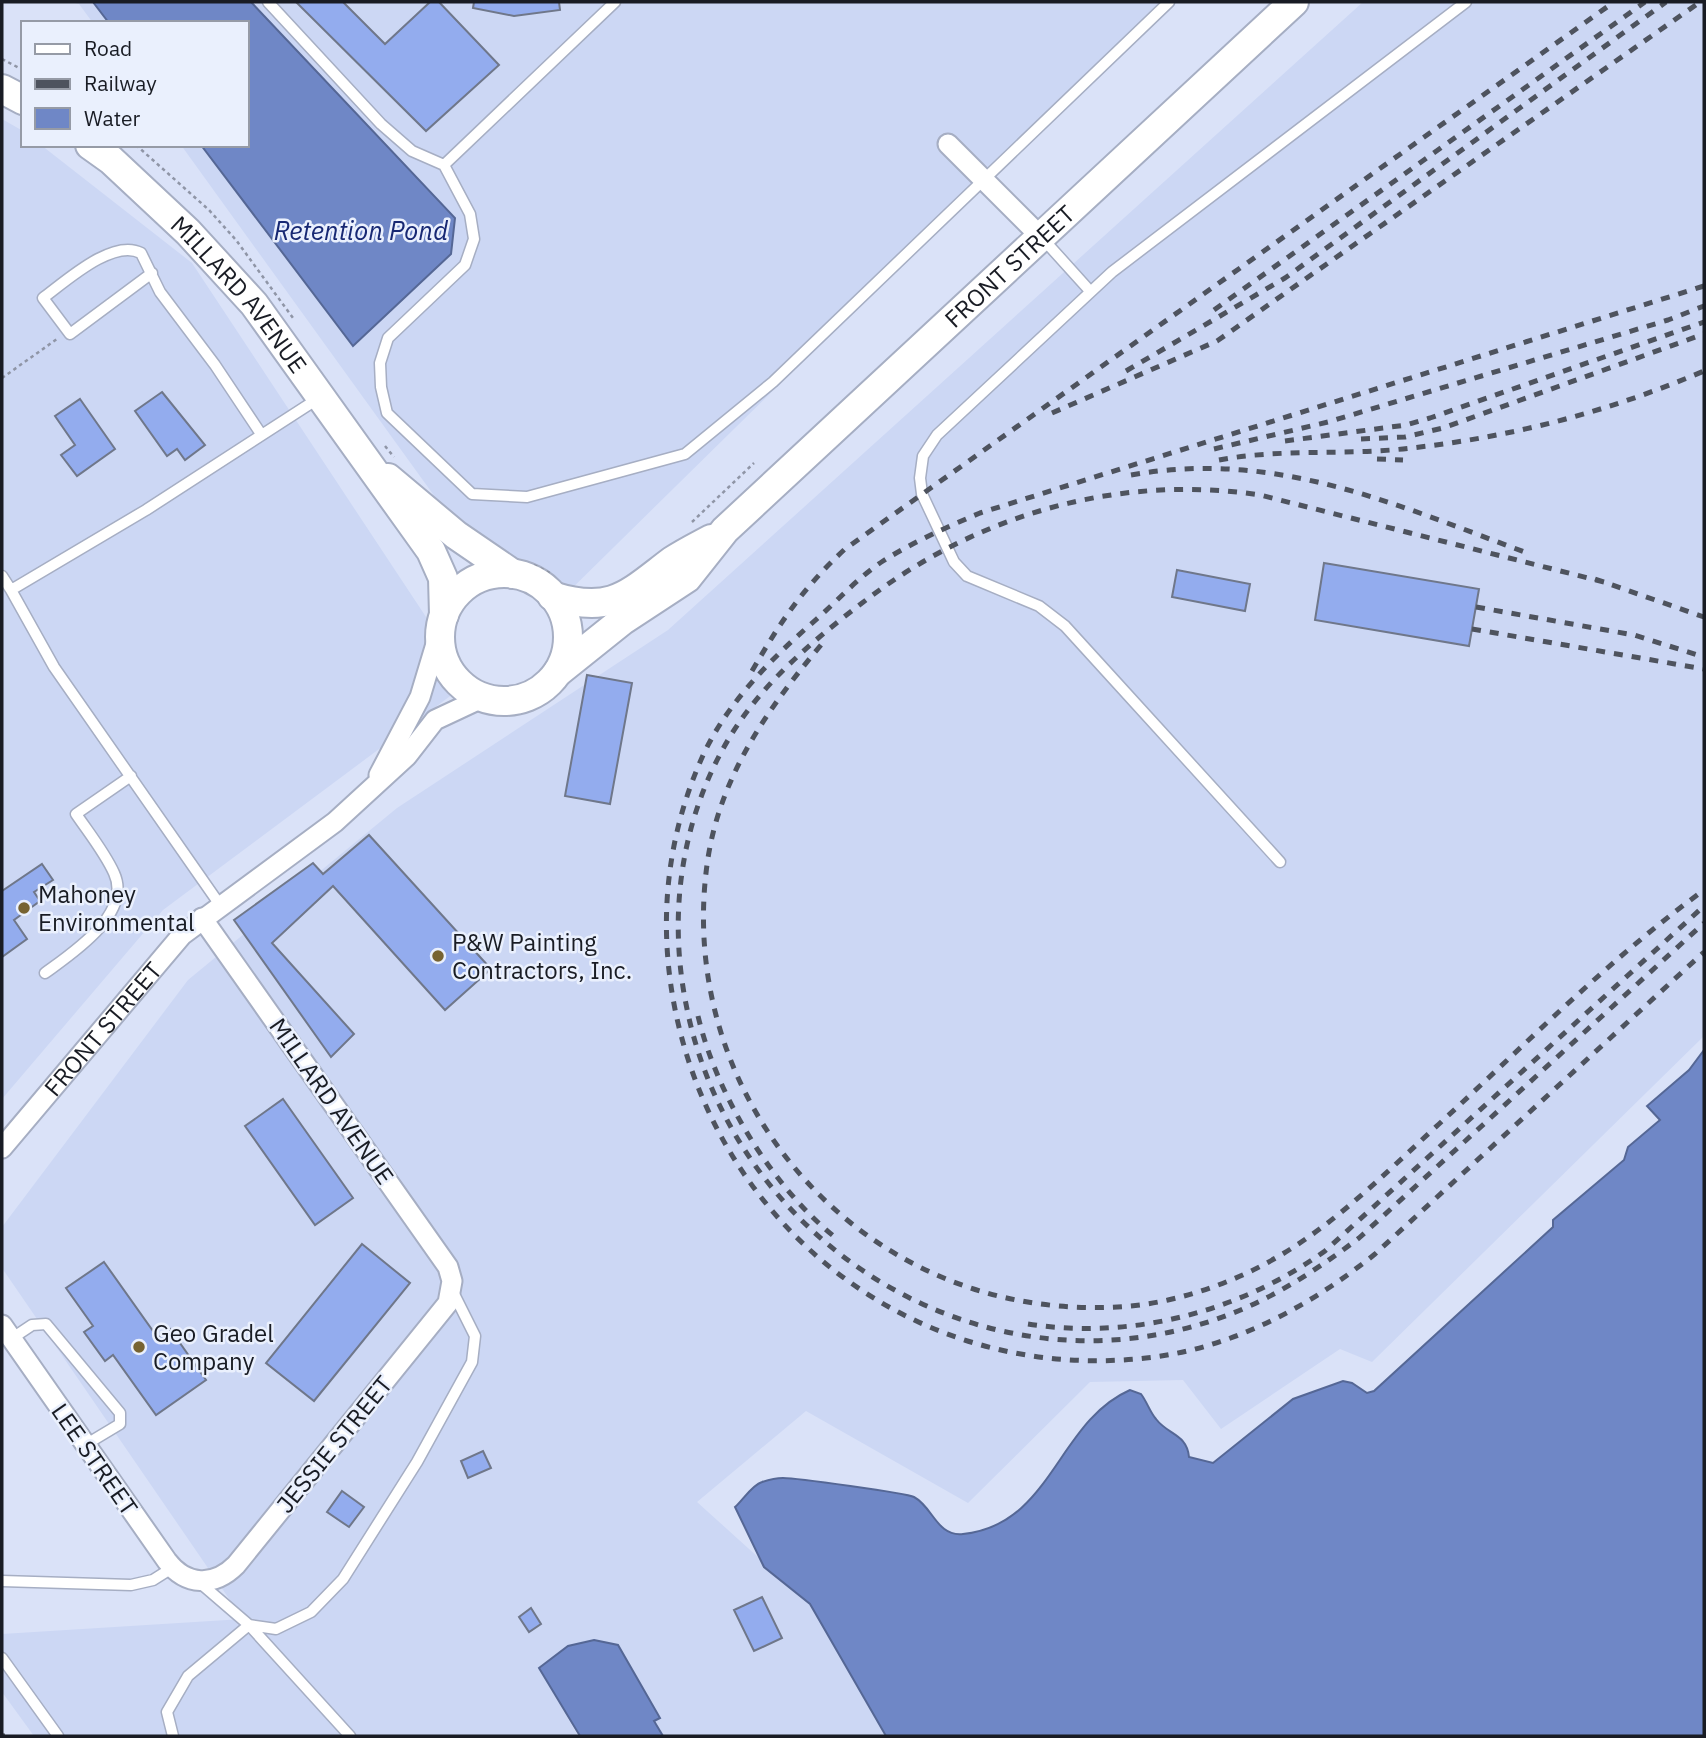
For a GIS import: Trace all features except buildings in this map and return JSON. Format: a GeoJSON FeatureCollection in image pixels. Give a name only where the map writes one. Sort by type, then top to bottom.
{"type":"FeatureCollection","features":[{"type":"Feature","properties":{"kind":"street","name":"FRONT STREET"},"geometry":{"type":"LineString","coordinates":[[558,672],[623,620],[687,578],[725,530],[1294,2]]}},
{"type":"Feature","properties":{"kind":"street"},"geometry":{"type":"LineString","coordinates":[[2,89],[21,99]]}},
{"type":"Feature","properties":{"kind":"street"},"geometry":{"type":"LineString","coordinates":[[948,144],[1041,237]]}},
{"type":"Feature","properties":{"kind":"street","name":"MILLARD AVENUE"},"geometry":{"type":"LineString","coordinates":[[93,147],[111,160],[188,232],[254,304],[320,397],[456,535],[521,568]]}},
{"type":"Feature","properties":{"kind":"street","name":"MILLARD AVENUE"},"geometry":{"type":"LineString","coordinates":[[376,453],[436,560],[445,586],[442,624]]}},
{"type":"Feature","properties":{"kind":"street","name":"FRONT STREET"},"geometry":{"type":"LineString","coordinates":[[552,585],[592,603],[626,596],[673,561],[725,530]]}},
{"type":"Feature","properties":{"kind":"street"},"geometry":{"type":"LineString","coordinates":[[521,568],[534,581],[552,585],[568,629],[567,652],[558,672],[544,687],[527,698],[502,702],[482,698],[463,687],[449,671],[441,651],[442,624],[454,596],[471,582],[491,574],[521,568]]}},
{"type":"Feature","properties":{"kind":"street","name":"FRONT STREET"},"geometry":{"type":"LineString","coordinates":[[374,785],[420,697],[442,624]]}},
{"type":"Feature","properties":{"kind":"street","name":"FRONT STREET"},"geometry":{"type":"LineString","coordinates":[[2,1149],[149,972],[202,918],[307,845],[407,756],[435,720],[482,698]]}},
{"type":"Feature","properties":{"kind":"street","name":"MILLARD AVENUE"},"geometry":{"type":"LineString","coordinates":[[202,918],[448,1267],[452,1289]]}},
{"type":"Feature","properties":{"kind":"street","name":"JESSIE STREET"},"geometry":{"type":"LineString","coordinates":[[199,1581],[219,1577],[236,1565],[442,1311],[452,1289]]}},
{"type":"Feature","properties":{"kind":"street","name":"LEE STREET"},"geometry":{"type":"LineString","coordinates":[[7,1332],[172,1568],[183,1577],[199,1581]]}},
{"type":"Feature","properties":{"kind":"lane"},"geometry":{"type":"LineString","coordinates":[[268,2],[381,124],[412,151],[443,165],[470,214],[474,239],[466,265],[388,338],[380,363],[387,413],[472,495],[527,497],[685,454],[773,382],[1169,2]]}},
{"type":"Feature","properties":{"kind":"lane"},"geometry":{"type":"LineString","coordinates":[[443,165],[615,2]]}},
{"type":"Feature","properties":{"kind":"lane"},"geometry":{"type":"LineString","coordinates":[[1280,862],[1065,626],[1039,606],[967,576],[954,562],[922,494],[920,478],[923,456],[937,435],[1090,291],[1466,2]]}},
{"type":"Feature","properties":{"kind":"lane"},"geometry":{"type":"LineString","coordinates":[[1041,237],[1090,291]]}},
{"type":"Feature","properties":{"kind":"lane"},"geometry":{"type":"LineString","coordinates":[[152,273],[70,334],[43,298],[100,259],[122,248],[141,253],[152,273],[160,292],[215,365],[261,434]]}},
{"type":"Feature","properties":{"kind":"lane"},"geometry":{"type":"LineString","coordinates":[[11,590],[146,510],[320,397]]}},
{"type":"Feature","properties":{"kind":"lane"},"geometry":{"type":"LineString","coordinates":[[2,576],[54,667],[220,905]]}},
{"type":"Feature","properties":{"kind":"lane"},"geometry":{"type":"LineString","coordinates":[[45,973],[90,940],[110,914],[116,891],[116,876],[76,814],[131,776]]}},
{"type":"Feature","properties":{"kind":"lane"},"geometry":{"type":"LineString","coordinates":[[173,1736],[167,1712],[188,1676],[249,1625],[276,1629],[311,1612],[343,1579],[416,1462],[472,1362],[475,1336],[452,1289]]}},
{"type":"Feature","properties":{"kind":"lane"},"geometry":{"type":"LineString","coordinates":[[7,1332],[46,1324],[120,1413],[120,1424],[85,1446]]}},
{"type":"Feature","properties":{"kind":"lane"},"geometry":{"type":"LineString","coordinates":[[2,1581],[131,1585],[153,1580],[172,1568]]}},
{"type":"Feature","properties":{"kind":"lane"},"geometry":{"type":"LineString","coordinates":[[199,1581],[249,1625],[351,1736]]}},
{"type":"Feature","properties":{"kind":"lane"},"geometry":{"type":"LineString","coordinates":[[2,1658],[58,1736]]}},
{"type":"Feature","properties":{"kind":"path"},"geometry":{"type":"LineString","coordinates":[[2,58],[21,69]]}},
{"type":"Feature","properties":{"kind":"path"},"geometry":{"type":"LineString","coordinates":[[138,147],[209,210],[236,240],[294,319]]}},
{"type":"Feature","properties":{"kind":"path"},"geometry":{"type":"LineString","coordinates":[[2,378],[57,339]]}},
{"type":"Feature","properties":{"kind":"path"},"geometry":{"type":"LineString","coordinates":[[376,453],[400,464]]}},
{"type":"Feature","properties":{"kind":"path"},"geometry":{"type":"LineString","coordinates":[[687,527],[754,463]]}},
{"type":"Feature","properties":{"kind":"path"},"geometry":{"type":"LineString","coordinates":[[521,568],[552,585]]}},
{"type":"Feature","properties":{"kind":"shaded area"},"geometry":{"type":"Polygon","coordinates":[[[71,2],[1168,2],[553,607],[482,562],[182,147],[248,147],[248,21],[92,21],[79,4],[71,2]]]}},
{"type":"Feature","properties":{"kind":"shaded area"},"geometry":{"type":"Polygon","coordinates":[[[1363,2],[1704,2],[1704,1036],[1372,1362],[1340,1349],[1221,1429],[1183,1380],[1090,1382],[968,1503],[806,1411],[697,1502],[810,1604],[886,1736],[663,1736],[654,1721],[660,1718],[539,1668],[578,1736],[34,1736],[2,1692],[2,1634],[243,1619],[2,1268],[2,1227],[188,980],[397,808],[668,630],[1363,2]]]}},
{"type":"Feature","properties":{"kind":"shaded area"},"geometry":{"type":"Polygon","coordinates":[[[2,119],[21,130],[21,147],[44,147],[192,263],[469,682],[163,910],[2,1099],[2,119]]]}},
{"type":"Feature","properties":{"kind":"water","name":"Retention Pond"},"geometry":{"type":"Polygon","coordinates":[[[93,2],[251,2],[455,218],[451,254],[353,346],[203,147],[248,147],[248,21],[107,21],[93,2]]]}},
{"type":"Feature","properties":{"kind":"water"},"geometry":{"type":"Polygon","coordinates":[[[1704,1050],[1704,1736],[886,1736],[810,1604],[764,1567],[735,1507],[755,1486],[767,1481],[783,1478],[808,1480],[907,1495],[920,1502],[947,1531],[963,1534],[993,1527],[1016,1512],[1036,1493],[1086,1425],[1106,1405],[1130,1390],[1141,1394],[1156,1419],[1181,1439],[1188,1449],[1189,1457],[1213,1463],[1293,1399],[1343,1381],[1352,1383],[1367,1393],[1374,1391],[1553,1227],[1553,1220],[1624,1160],[1628,1147],[1660,1120],[1647,1106],[1689,1070],[1704,1050]]]}},
{"type":"Feature","properties":{"kind":"water"},"geometry":{"type":"Polygon","coordinates":[[[594,1640],[618,1645],[660,1718],[654,1721],[663,1736],[580,1736],[539,1668],[568,1646],[594,1640]]]}},
{"type":"Feature","properties":{"kind":"railway"},"geometry":{"type":"LineString","coordinates":[[752,671],[793,606],[845,549],[1614,2]]}},
{"type":"Feature","properties":{"kind":"railway"},"geometry":{"type":"LineString","coordinates":[[1214,310],[1645,2]]}},
{"type":"Feature","properties":{"kind":"railway"},"geometry":{"type":"LineString","coordinates":[[1126,371],[1285,278],[1666,2]]}},
{"type":"Feature","properties":{"kind":"railway"},"geometry":{"type":"LineString","coordinates":[[1052,413],[1217,341],[1700,2]]}},
{"type":"Feature","properties":{"kind":"railway"},"geometry":{"type":"LineString","coordinates":[[1704,286],[980,513],[894,554],[858,580],[770,662],[728,713],[705,751],[681,815],[669,880],[667,913],[667,947],[676,1014],[700,1093],[737,1164],[786,1226],[844,1278],[910,1318],[984,1346],[1063,1359],[1146,1358],[1178,1353],[1238,1335],[1296,1308],[1323,1291],[1375,1254],[1704,952]]}},
{"type":"Feature","properties":{"kind":"railway"},"geometry":{"type":"LineString","coordinates":[[1214,449],[1328,422],[1668,320],[1704,306]]}},
{"type":"Feature","properties":{"kind":"railway"},"geometry":{"type":"LineString","coordinates":[[1285,441],[1406,425],[1704,322]]}},
{"type":"Feature","properties":{"kind":"railway"},"geometry":{"type":"LineString","coordinates":[[1361,439],[1405,437],[1443,428],[1704,334]]}},
{"type":"Feature","properties":{"kind":"railway"},"geometry":{"type":"LineString","coordinates":[[1219,460],[1267,454],[1387,450],[1487,437],[1597,410],[1704,371]]}},
{"type":"Feature","properties":{"kind":"railway"},"geometry":{"type":"LineString","coordinates":[[1377,459],[1403,460]]}},
{"type":"Feature","properties":{"kind":"railway"},"geometry":{"type":"LineString","coordinates":[[1131,475],[1185,469],[1236,469],[1286,476],[1335,486],[1383,501],[1530,554]]}},
{"type":"Feature","properties":{"kind":"railway"},"geometry":{"type":"LineString","coordinates":[[1604,582],[1260,495],[1208,490],[1156,490],[1105,496],[1006,522],[959,543],[913,568],[830,628],[774,680],[728,740],[699,802],[683,868],[678,936],[686,1004],[712,1089],[755,1165],[812,1230],[880,1281],[956,1318],[1039,1338],[1126,1339],[1214,1320],[1234,1313],[1290,1285],[1342,1251],[1704,923]]}},
{"type":"Feature","properties":{"kind":"railway"},"geometry":{"type":"LineString","coordinates":[[1595,579],[1704,617]]}},
{"type":"Feature","properties":{"kind":"railway"},"geometry":{"type":"LineString","coordinates":[[1476,607],[1634,635],[1704,657]]}},
{"type":"Feature","properties":{"kind":"railway"},"geometry":{"type":"LineString","coordinates":[[1472,629],[1704,669]]}},
{"type":"Feature","properties":{"kind":"railway"},"geometry":{"type":"LineString","coordinates":[[821,645],[783,693],[749,744],[735,771],[714,828],[708,858],[704,940],[717,1019],[745,1092],[787,1158],[841,1214],[905,1259],[978,1290],[1059,1306],[1100,1308],[1141,1305],[1211,1288],[1284,1253],[1347,1207],[1601,974],[1704,890]]}},
{"type":"Feature","properties":{"kind":"railway"},"geometry":{"type":"LineString","coordinates":[[1028,1324],[1067,1328],[1145,1324],[1221,1305],[1292,1272],[1325,1251],[1704,906]]}},
{"type":"Feature","properties":{"kind":"railway"},"geometry":{"type":"LineString","coordinates":[[698,1016],[719,1077],[750,1138],[790,1193],[836,1238]]}},
{"type":"Feature","properties":{"kind":"place","name":"Mahoney Environmental"},"geometry":{"type":"Point","coordinates":[24,908]}},
{"type":"Feature","properties":{"kind":"place","name":"P&W Painting Contractors, Inc."},"geometry":{"type":"Point","coordinates":[438,956]}},
{"type":"Feature","properties":{"kind":"place","name":"Geo Gradel Company"},"geometry":{"type":"Point","coordinates":[139,1347]}}]}
